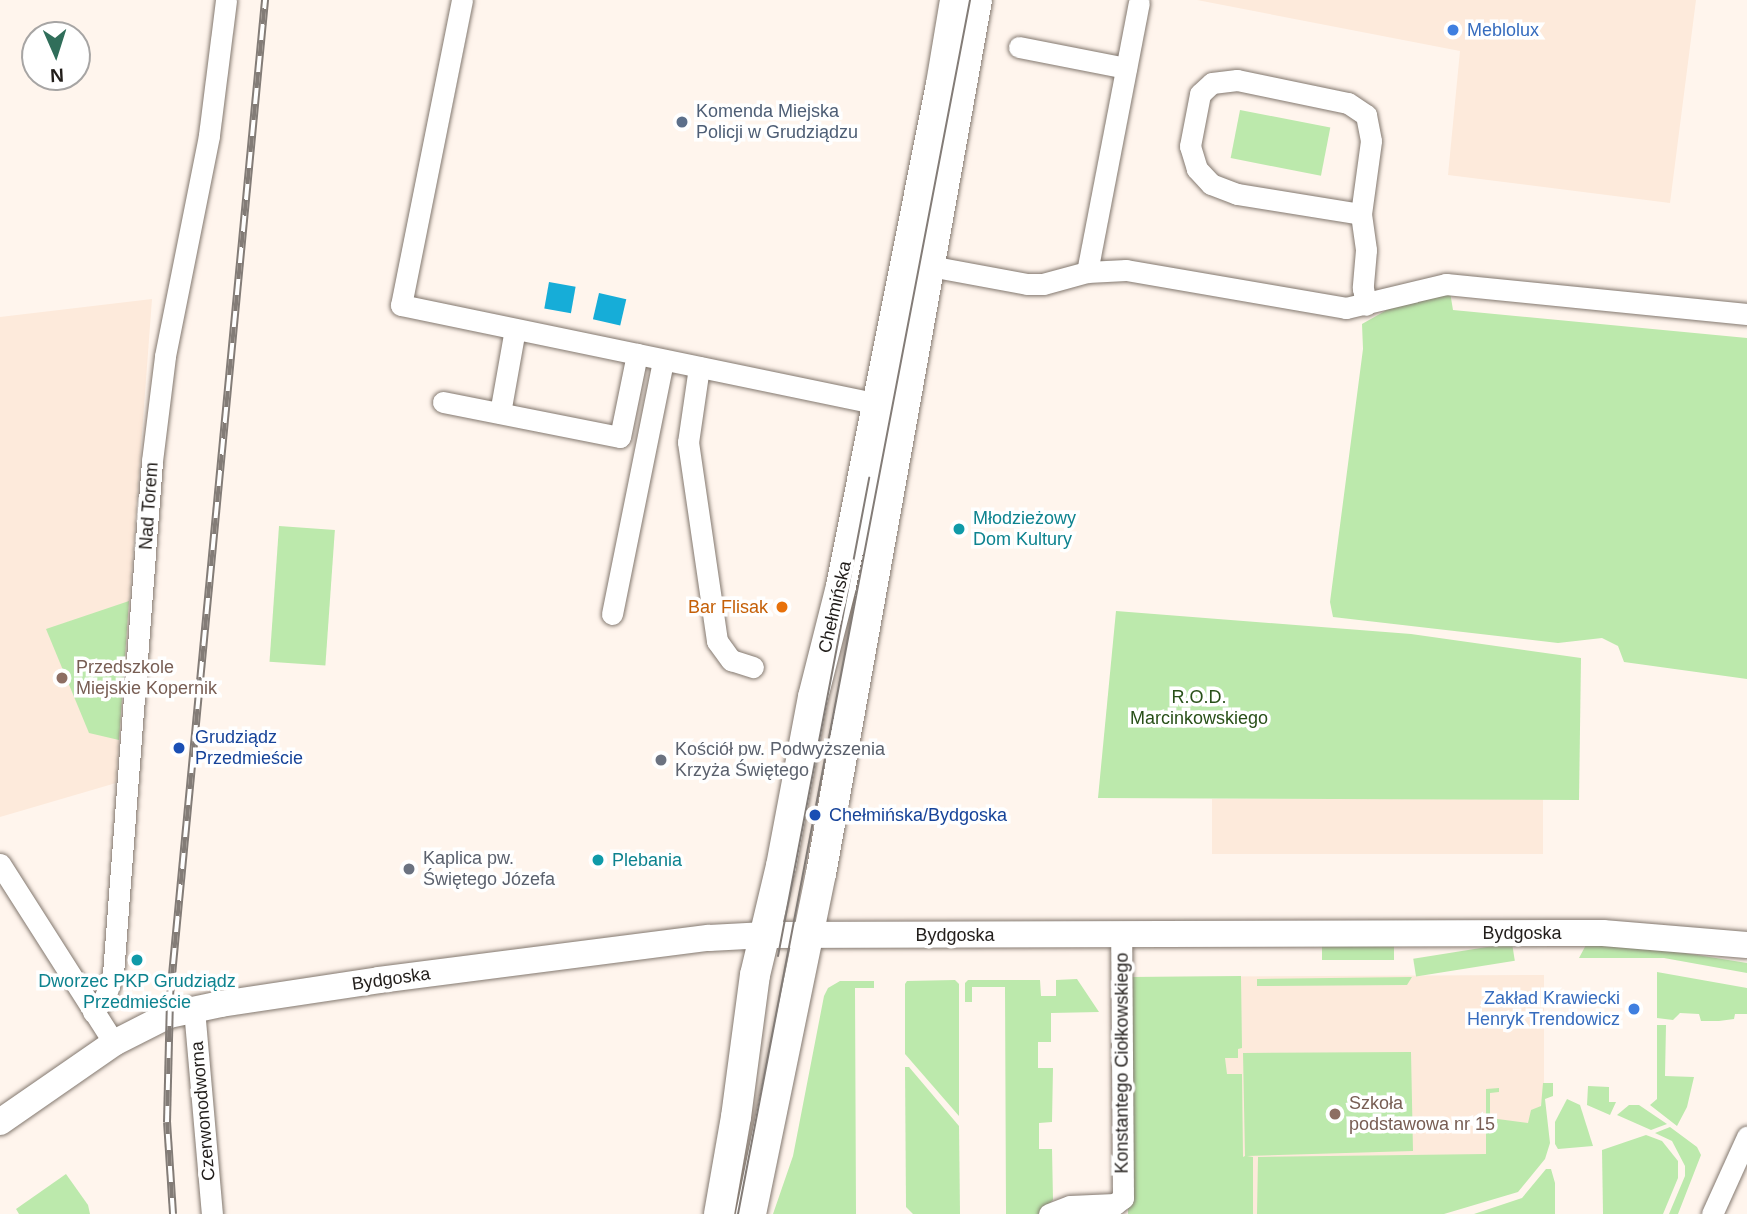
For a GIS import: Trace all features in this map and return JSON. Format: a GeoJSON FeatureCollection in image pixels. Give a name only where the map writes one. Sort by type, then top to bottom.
{"type":"FeatureCollection","features":[{"type":"Feature","properties":{"kind":"main road","name":"Chełmińska"},"geometry":{"type":"LineString","coordinates":[[917,264],[955,0]]}},
{"type":"Feature","properties":{"kind":"main road","name":"Chełmińska"},"geometry":{"type":"LineString","coordinates":[[751,1214],[821,874],[889,406],[917,264],[977,0]]}},
{"type":"Feature","properties":{"kind":"main road","name":"Chełmińska"},"geometry":{"type":"LineString","coordinates":[[719,1214],[737,1117],[755,975],[766,934],[813,697],[889,406]]}},
{"type":"Feature","properties":{"kind":"street","name":"Nad Torem"},"geometry":{"type":"LineString","coordinates":[[93,1012],[105,997],[113,974],[152,461],[165,356],[209,135],[226,0]]}},
{"type":"Feature","properties":{"kind":"street"},"geometry":{"type":"LineString","coordinates":[[462,0],[401,305],[889,406]]}},
{"type":"Feature","properties":{"kind":"street"},"geometry":{"type":"LineString","coordinates":[[1087,272],[1139,2]]}},
{"type":"Feature","properties":{"kind":"street"},"geometry":{"type":"LineString","coordinates":[[1019,47],[1126,68]]}},
{"type":"Feature","properties":{"kind":"street"},"geometry":{"type":"LineString","coordinates":[[1361,215],[1237,194],[1211,184],[1197,169],[1190,146],[1200,94],[1212,83],[1237,80],[1357,107],[1366,115],[1371,141],[1361,215],[1366,250],[1363,288],[1366,305]]}},
{"type":"Feature","properties":{"kind":"street"},"geometry":{"type":"LineString","coordinates":[[917,264],[1027,284],[1043,284],[1087,272],[1126,270],[1323,306],[1366,305],[1446,284],[1747,314]]}},
{"type":"Feature","properties":{"kind":"street"},"geometry":{"type":"LineString","coordinates":[[500,414],[515,329]]}},
{"type":"Feature","properties":{"kind":"street"},"geometry":{"type":"LineString","coordinates":[[443,402],[620,437],[637,354]]}},
{"type":"Feature","properties":{"kind":"street"},"geometry":{"type":"LineString","coordinates":[[612,614],[663,360]]}},
{"type":"Feature","properties":{"kind":"street"},"geometry":{"type":"LineString","coordinates":[[699,367],[688,442],[717,640],[731,660],[753,667]]}},
{"type":"Feature","properties":{"kind":"street"},"geometry":{"type":"LineString","coordinates":[[0,864],[114,1043]]}},
{"type":"Feature","properties":{"kind":"street","name":"Bydgoska"},"geometry":{"type":"LineString","coordinates":[[0,1122],[114,1043],[181,1012],[538,958],[766,934],[1603,933],[1747,945]]}},
{"type":"Feature","properties":{"kind":"street","name":"Konstantego Ciołkowskiego"},"geometry":{"type":"LineString","coordinates":[[1049,1214],[1070,1206],[1115,1204],[1122,1198],[1121,935]]}},
{"type":"Feature","properties":{"kind":"street","name":"Czerwonodworna"},"geometry":{"type":"LineString","coordinates":[[181,1012],[212,1214]]}},
{"type":"Feature","properties":{"kind":"street"},"geometry":{"type":"LineString","coordinates":[[1712,1214],[1747,1138]]}},
{"type":"Feature","properties":{"kind":"shaded area"},"geometry":{"type":"Polygon","coordinates":[[[1197,0],[1696,0],[1670,203],[1448,175],[1460,51],[1197,0]]]}},
{"type":"Feature","properties":{"kind":"shaded area"},"geometry":{"type":"Polygon","coordinates":[[[152,299],[116,783],[0,817],[0,317],[152,299]]]}},
{"type":"Feature","properties":{"kind":"shaded area"},"geometry":{"type":"Polygon","coordinates":[[[1212,799],[1543,799],[1543,854],[1212,854],[1212,799]]]}},
{"type":"Feature","properties":{"kind":"shaded area","name":"Szkoła podstawowa nr 15"},"geometry":{"type":"Polygon","coordinates":[[[1544,975],[1544,1092],[1529,1151],[1413,1214],[1133,1214],[1131,977],[1544,975]]]}},
{"type":"Feature","properties":{"kind":"green space"},"geometry":{"type":"Polygon","coordinates":[[[1240,110],[1330,128],[1321,176],[1231,158],[1240,110]]]}},
{"type":"Feature","properties":{"kind":"green space"},"geometry":{"type":"Polygon","coordinates":[[[1450,292],[1453,310],[1747,338],[1747,679],[1624,662],[1618,646],[1602,638],[1558,643],[1333,617],[1330,602],[1363,349],[1362,324],[1401,302],[1450,292]]]}},
{"type":"Feature","properties":{"kind":"green space"},"geometry":{"type":"Polygon","coordinates":[[[279,526],[335,530],[325,666],[270,662],[279,526]]]}},
{"type":"Feature","properties":{"kind":"green space"},"geometry":{"type":"Polygon","coordinates":[[[129,601],[119,740],[89,733],[46,629],[129,601]]]}},
{"type":"Feature","properties":{"kind":"green space","name":"R.O.D. Marcinkowskiego"},"geometry":{"type":"Polygon","coordinates":[[[1116,611],[1411,634],[1581,658],[1579,800],[1098,798],[1116,611]]]}},
{"type":"Feature","properties":{"kind":"green space"},"geometry":{"type":"Polygon","coordinates":[[[1512,943],[1515,961],[1416,976],[1413,959],[1512,943]]]}},
{"type":"Feature","properties":{"kind":"green space"},"geometry":{"type":"Polygon","coordinates":[[[1587,943],[1641,946],[1747,963],[1747,973],[1664,958],[1579,958],[1587,943]]]}},
{"type":"Feature","properties":{"kind":"green space"},"geometry":{"type":"Polygon","coordinates":[[[1322,944],[1394,944],[1394,960],[1322,960],[1322,944]]]}},
{"type":"Feature","properties":{"kind":"green space"},"geometry":{"type":"Polygon","coordinates":[[[1657,972],[1747,988],[1747,1014],[1735,1014],[1734,1019],[1719,1021],[1701,1021],[1699,1014],[1680,1013],[1673,1020],[1657,1018],[1657,972]]]}},
{"type":"Feature","properties":{"kind":"green space"},"geometry":{"type":"Polygon","coordinates":[[[1241,976],[1242,1048],[1238,1049],[1238,1058],[1225,1058],[1227,1074],[1242,1074],[1243,1157],[1243,1053],[1411,1052],[1413,1151],[1247,1156],[1253,1157],[1253,1214],[1128,1214],[1131,977],[1241,976]]]}},
{"type":"Feature","properties":{"kind":"green space"},"geometry":{"type":"Polygon","coordinates":[[[1412,977],[1407,985],[1257,986],[1257,979],[1412,977]]]}},
{"type":"Feature","properties":{"kind":"green space"},"geometry":{"type":"Polygon","coordinates":[[[1077,979],[1099,1012],[1051,1013],[1051,1042],[1038,1042],[1038,1068],[1053,1068],[1052,1122],[1039,1123],[1039,1149],[1052,1149],[1053,1200],[1038,1214],[1006,1214],[1005,987],[972,987],[972,1002],[965,1002],[965,983],[968,980],[1040,980],[1041,996],[1056,996],[1056,980],[1077,979]]]}},
{"type":"Feature","properties":{"kind":"green space"},"geometry":{"type":"Polygon","coordinates":[[[955,980],[959,984],[959,1116],[905,1054],[907,981],[955,980]]]}},
{"type":"Feature","properties":{"kind":"green space"},"geometry":{"type":"Polygon","coordinates":[[[840,981],[874,981],[874,988],[855,988],[856,1214],[773,1214],[793,1156],[824,996],[828,988],[840,981]]]}},
{"type":"Feature","properties":{"kind":"green space"},"geometry":{"type":"Polygon","coordinates":[[[1657,1025],[1666,1025],[1665,1076],[1694,1077],[1687,1107],[1677,1126],[1650,1105],[1657,1099],[1657,1025]]]}},
{"type":"Feature","properties":{"kind":"green space"},"geometry":{"type":"Polygon","coordinates":[[[905,1067],[909,1067],[959,1126],[960,1214],[913,1214],[906,1207],[905,1067]]]}},
{"type":"Feature","properties":{"kind":"green space"},"geometry":{"type":"Polygon","coordinates":[[[1543,1083],[1553,1083],[1553,1096],[1545,1099],[1550,1143],[1545,1159],[1518,1192],[1444,1214],[1257,1214],[1258,1157],[1486,1154],[1486,1089],[1499,1088],[1499,1092],[1490,1093],[1490,1118],[1528,1123],[1531,1110],[1541,1106],[1543,1083]]]}},
{"type":"Feature","properties":{"kind":"green space"},"geometry":{"type":"Polygon","coordinates":[[[1588,1086],[1609,1087],[1609,1102],[1616,1102],[1610,1115],[1587,1105],[1588,1086]]]}},
{"type":"Feature","properties":{"kind":"green space"},"geometry":{"type":"Polygon","coordinates":[[[1567,1099],[1580,1105],[1593,1146],[1558,1149],[1555,1144],[1555,1122],[1567,1099]]]}},
{"type":"Feature","properties":{"kind":"green space"},"geometry":{"type":"Polygon","coordinates":[[[1629,1105],[1639,1105],[1667,1124],[1651,1130],[1617,1115],[1629,1105]]]}},
{"type":"Feature","properties":{"kind":"green space"},"geometry":{"type":"Polygon","coordinates":[[[1670,1127],[1697,1147],[1701,1155],[1678,1214],[1669,1214],[1685,1176],[1685,1166],[1672,1141],[1655,1133],[1670,1127]]]}},
{"type":"Feature","properties":{"kind":"green space"},"geometry":{"type":"Polygon","coordinates":[[[1646,1135],[1662,1141],[1678,1161],[1678,1178],[1663,1214],[1603,1214],[1602,1150],[1646,1135]]]}},
{"type":"Feature","properties":{"kind":"green space"},"geometry":{"type":"Polygon","coordinates":[[[1546,1169],[1551,1169],[1555,1183],[1555,1214],[1474,1214],[1522,1198],[1546,1169]]]}},
{"type":"Feature","properties":{"kind":"green space"},"geometry":{"type":"Polygon","coordinates":[[[66,1174],[88,1205],[90,1214],[19,1214],[16,1209],[66,1174]]]}},
{"type":"Feature","properties":{"kind":"water"},"geometry":{"type":"Polygon","coordinates":[[[549,282],[576,287],[571,313],[544,309],[549,282]]]}},
{"type":"Feature","properties":{"kind":"water"},"geometry":{"type":"Polygon","coordinates":[[[599,293],[626,299],[620,326],[593,319],[599,293]]]}},
{"type":"Feature","properties":{"kind":"tram line"},"geometry":{"type":"LineString","coordinates":[[738,1214],[970,0]]}},
{"type":"Feature","properties":{"kind":"tram line"},"geometry":{"type":"LineString","coordinates":[[778,956],[869,478]]}},
{"type":"Feature","properties":{"kind":"railway"},"geometry":{"type":"LineString","coordinates":[[173,1214],[167,1122],[170,996],[265,0]]}},
{"type":"Feature","properties":{"kind":"place","name":"Meblolux"},"geometry":{"type":"Point","coordinates":[1453,30]}},
{"type":"Feature","properties":{"kind":"place","name":"Komenda Miejska Policji w Grudziądzu"},"geometry":{"type":"Point","coordinates":[682,122]}},
{"type":"Feature","properties":{"kind":"place","name":"Młodzieżowy Dom Kultury"},"geometry":{"type":"Point","coordinates":[959,529]}},
{"type":"Feature","properties":{"kind":"place","name":"Bar Flisak"},"geometry":{"type":"Point","coordinates":[782,607]}},
{"type":"Feature","properties":{"kind":"place","name":"Przedszkole Miejskie Kopernik"},"geometry":{"type":"Point","coordinates":[62,678]}},
{"type":"Feature","properties":{"kind":"place","name":"Grudziądz Przedmieście"},"geometry":{"type":"Point","coordinates":[179,748]}},
{"type":"Feature","properties":{"kind":"place","name":"Kościół pw. Podwyższenia Krzyża Świętego"},"geometry":{"type":"Point","coordinates":[661,760]}},
{"type":"Feature","properties":{"kind":"place","name":"Chełmińska/Bydgoska"},"geometry":{"type":"Point","coordinates":[815,815]}},
{"type":"Feature","properties":{"kind":"place","name":"Plebania"},"geometry":{"type":"Point","coordinates":[598,860]}},
{"type":"Feature","properties":{"kind":"place","name":"Kaplica pw. Świętego Józefa"},"geometry":{"type":"Point","coordinates":[409,869]}},
{"type":"Feature","properties":{"kind":"place","name":"Dworzec PKP Grudziądz Przedmieście"},"geometry":{"type":"Point","coordinates":[137,960]}},
{"type":"Feature","properties":{"kind":"place","name":"Zakład Krawiecki Henryk Trendowicz"},"geometry":{"type":"Point","coordinates":[1634,1009]}},
{"type":"Feature","properties":{"kind":"place","name":"Szkoła podstawowa nr 15"},"geometry":{"type":"Point","coordinates":[1335,1114]}}]}
